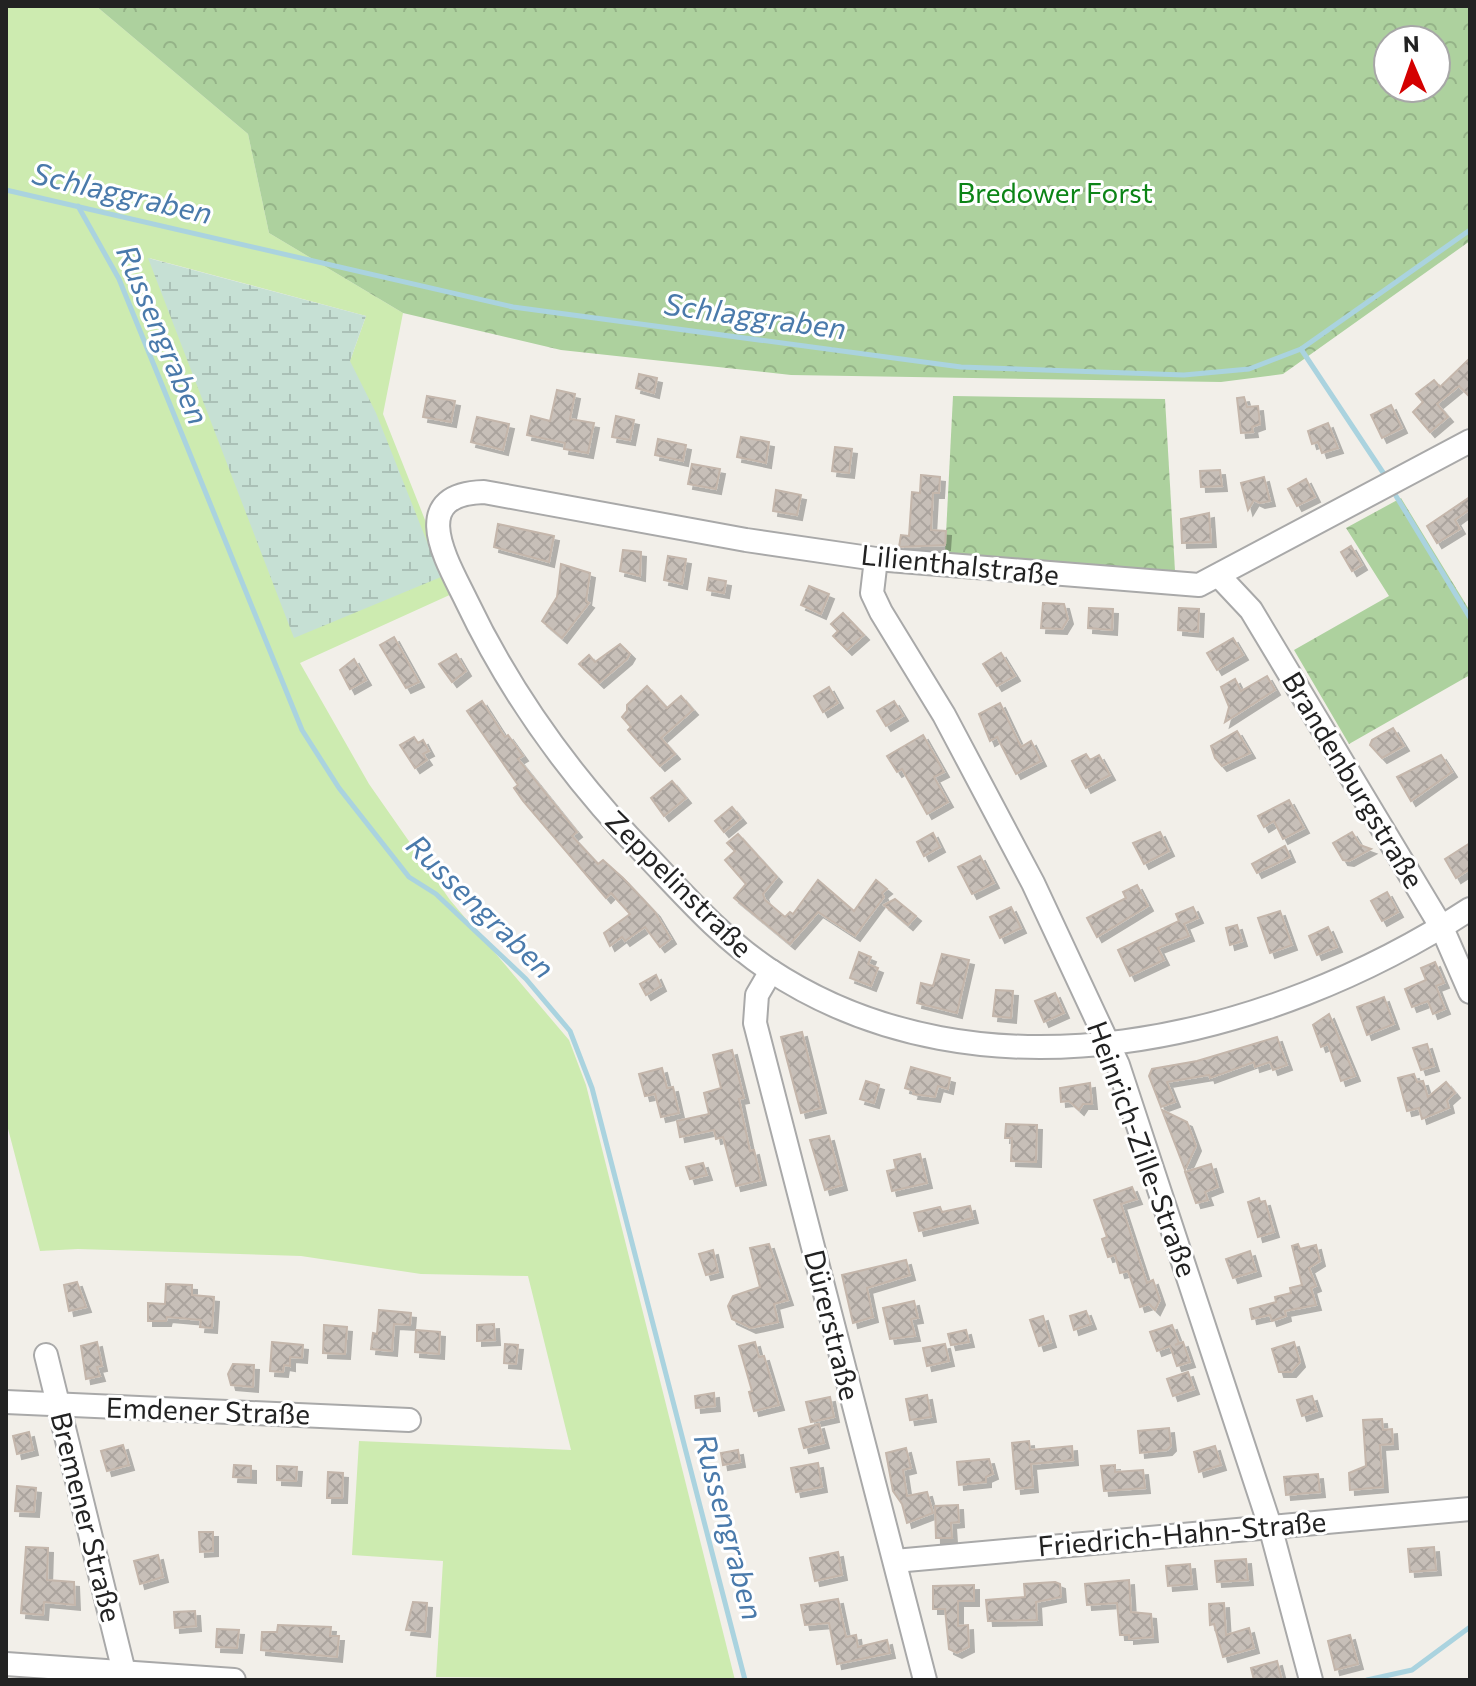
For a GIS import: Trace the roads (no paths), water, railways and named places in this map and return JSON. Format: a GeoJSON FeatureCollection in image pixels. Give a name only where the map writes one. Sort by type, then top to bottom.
{"type":"FeatureCollection","features":[{"type":"Feature","properties":{"kind":"street","name":"Lilienthalstraße"},"geometry":{"type":"LineString","coordinates":[[436,528],[439,515],[454,497],[484,492],[716,535],[876,559],[1199,585],[1220,577],[1236,562],[1427,466],[1470,441]]}},
{"type":"Feature","properties":{"kind":"street","name":"Zeppelinstraße"},"geometry":{"type":"LineString","coordinates":[[436,528],[438,541],[483,635],[535,724],[607,816],[726,937],[771,971],[863,1016],[949,1041],[1033,1049],[1108,1044],[1181,1029],[1273,1004],[1359,970],[1442,928],[1470,909]]}},
{"type":"Feature","properties":{"kind":"street","name":"Heinrich-Zille-Straße"},"geometry":{"type":"LineString","coordinates":[[876,559],[872,593],[881,612],[944,715],[1033,883],[1108,1044],[1270,1526],[1311,1680]]}},
{"type":"Feature","properties":{"kind":"street","name":"Brandenburgstraße"},"geometry":{"type":"LineString","coordinates":[[1220,577],[1251,610],[1442,928],[1470,992]]}},
{"type":"Feature","properties":{"kind":"street","name":"Dürerstraße"},"geometry":{"type":"LineString","coordinates":[[771,971],[757,995],[755,1023],[925,1680]]}},
{"type":"Feature","properties":{"kind":"street","name":"Bremener Straße"},"geometry":{"type":"LineString","coordinates":[[46,1355],[126,1677]]}},
{"type":"Feature","properties":{"kind":"street","name":"Emdener Straße"},"geometry":{"type":"LineString","coordinates":[[6,1402],[409,1420]]}},
{"type":"Feature","properties":{"kind":"street","name":"Friedrich-Hahn-Straße"},"geometry":{"type":"LineString","coordinates":[[895,1561],[1470,1509]]}},
{"type":"Feature","properties":{"kind":"street"},"geometry":{"type":"LineString","coordinates":[[6,1664],[126,1677],[234,1680]]}},
{"type":"Feature","properties":{"kind":"waterway","name":"Schlaggraben"},"geometry":{"type":"LineString","coordinates":[[6,190],[513,307],[961,367],[1184,375],[1249,369],[1301,349],[1470,230]]}},
{"type":"Feature","properties":{"kind":"waterway","name":"Russengraben"},"geometry":{"type":"LineString","coordinates":[[78,206],[119,279],[302,730],[339,788],[409,877],[436,894],[526,979],[570,1031],[592,1088],[745,1680]]}},
{"type":"Feature","properties":{"kind":"waterway"},"geometry":{"type":"LineString","coordinates":[[1301,349],[1384,474]]}},
{"type":"Feature","properties":{"kind":"waterway"},"geometry":{"type":"LineString","coordinates":[[1396,496],[1470,618]]}},
{"type":"Feature","properties":{"kind":"waterway"},"geometry":{"type":"LineString","coordinates":[[1367,1680],[1412,1670],[1470,1627]]}},
{"type":"Feature","properties":{"kind":"park label","name":"Bredower Forst"},"geometry":{"type":"Point","coordinates":[1055,193]}}]}
